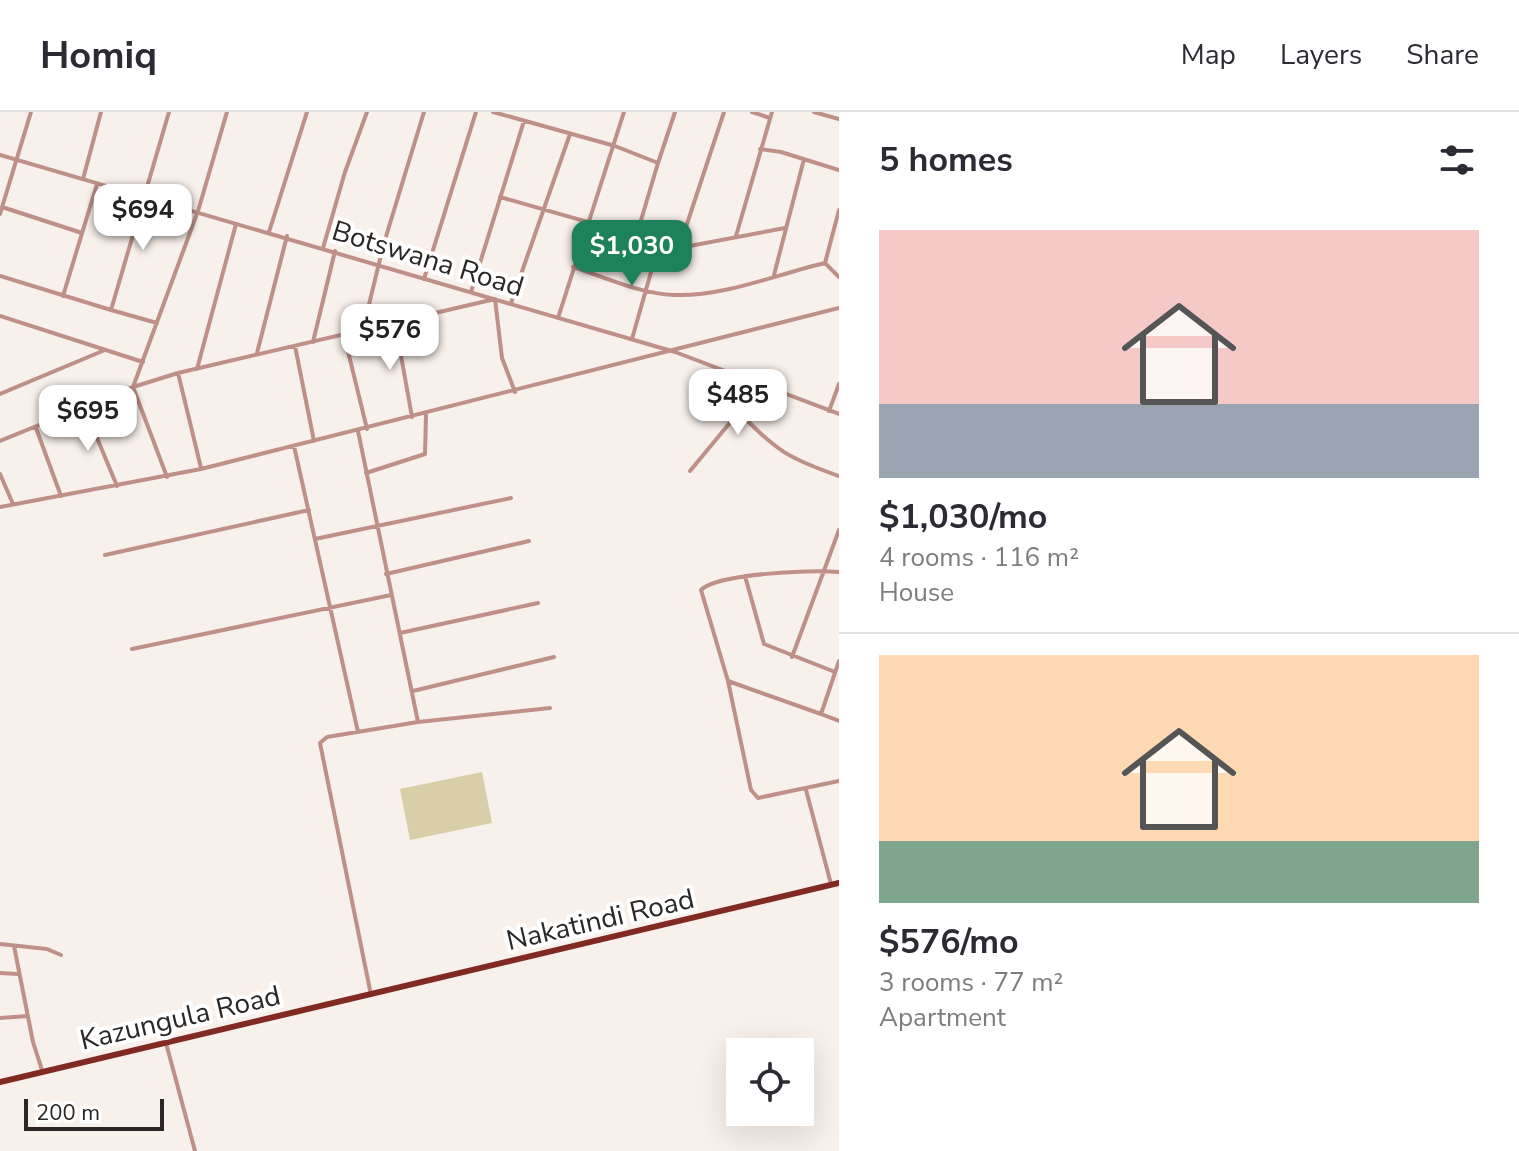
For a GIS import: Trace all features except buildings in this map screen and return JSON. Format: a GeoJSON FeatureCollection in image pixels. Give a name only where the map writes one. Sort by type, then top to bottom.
{"type":"FeatureCollection","features":[{"type":"Feature","properties":{"kind":"highway","name":"Nakatindi Road"},"geometry":{"type":"LineString","coordinates":[[371,995],[835,884]]}},
{"type":"Feature","properties":{"kind":"highway","name":"Kazungula Road"},"geometry":{"type":"LineString","coordinates":[[0,1082],[371,995]]}},
{"type":"Feature","properties":{"kind":"street"},"geometry":{"type":"LineString","coordinates":[[0,214],[31,112]]}},
{"type":"Feature","properties":{"kind":"street"},"geometry":{"type":"LineString","coordinates":[[83,179],[101,112]]}},
{"type":"Feature","properties":{"kind":"street"},"geometry":{"type":"LineString","coordinates":[[111,310],[169,112]]}},
{"type":"Feature","properties":{"kind":"street"},"geometry":{"type":"LineString","coordinates":[[167,477],[133,387],[187,231],[198,211],[227,112]]}},
{"type":"Feature","properties":{"kind":"street"},"geometry":{"type":"LineString","coordinates":[[269,232],[307,112]]}},
{"type":"Feature","properties":{"kind":"street"},"geometry":{"type":"LineString","coordinates":[[323,248],[345,172],[367,112]]}},
{"type":"Feature","properties":{"kind":"street"},"geometry":{"type":"LineString","coordinates":[[363,329],[384,243],[424,112]]}},
{"type":"Feature","properties":{"kind":"street"},"geometry":{"type":"LineString","coordinates":[[424,279],[476,112]]}},
{"type":"Feature","properties":{"kind":"street"},"geometry":{"type":"LineString","coordinates":[[493,112],[615,146],[658,163]]}},
{"type":"Feature","properties":{"kind":"street"},"geometry":{"type":"LineString","coordinates":[[558,318],[624,112]]}},
{"type":"Feature","properties":{"kind":"street"},"geometry":{"type":"LineString","coordinates":[[636,237],[675,112]]}},
{"type":"Feature","properties":{"kind":"street"},"geometry":{"type":"LineString","coordinates":[[679,248],[724,112]]}},
{"type":"Feature","properties":{"kind":"street"},"geometry":{"type":"LineString","coordinates":[[735,237],[771,115],[752,112]]}},
{"type":"Feature","properties":{"kind":"street"},"geometry":{"type":"LineString","coordinates":[[817,112],[839,119]]}},
{"type":"Feature","properties":{"kind":"street"},"geometry":{"type":"LineString","coordinates":[[471,292],[524,121]]}},
{"type":"Feature","properties":{"kind":"street"},"geometry":{"type":"LineString","coordinates":[[511,303],[570,134]]}},
{"type":"Feature","properties":{"kind":"street"},"geometry":{"type":"LineString","coordinates":[[760,149],[839,170]]}},
{"type":"Feature","properties":{"kind":"street","name":"Botswana Road"},"geometry":{"type":"LineString","coordinates":[[0,155],[287,236],[675,352],[839,414]]}},
{"type":"Feature","properties":{"kind":"street"},"geometry":{"type":"LineString","coordinates":[[774,275],[804,159]]}},
{"type":"Feature","properties":{"kind":"street"},"geometry":{"type":"LineString","coordinates":[[63,296],[97,183]]}},
{"type":"Feature","properties":{"kind":"street"},"geometry":{"type":"LineString","coordinates":[[500,197],[679,248],[785,228]]}},
{"type":"Feature","properties":{"kind":"street"},"geometry":{"type":"LineString","coordinates":[[2,207],[82,233]]}},
{"type":"Feature","properties":{"kind":"street"},"geometry":{"type":"LineString","coordinates":[[825,263],[839,210]]}},
{"type":"Feature","properties":{"kind":"street"},"geometry":{"type":"LineString","coordinates":[[197,369],[236,222]]}},
{"type":"Feature","properties":{"kind":"street"},"geometry":{"type":"LineString","coordinates":[[257,353],[287,236]]}},
{"type":"Feature","properties":{"kind":"street"},"geometry":{"type":"LineString","coordinates":[[632,339],[659,244]]}},
{"type":"Feature","properties":{"kind":"street"},"geometry":{"type":"LineString","coordinates":[[313,342],[335,251]]}},
{"type":"Feature","properties":{"kind":"street"},"geometry":{"type":"LineString","coordinates":[[573,267],[645,291],[693,294],[825,263]]}},
{"type":"Feature","properties":{"kind":"street"},"geometry":{"type":"LineString","coordinates":[[825,263],[839,277]]}},
{"type":"Feature","properties":{"kind":"street"},"geometry":{"type":"LineString","coordinates":[[0,276],[157,323]]}},
{"type":"Feature","properties":{"kind":"street"},"geometry":{"type":"LineString","coordinates":[[0,441],[133,387],[178,373],[495,299],[500,348],[515,392]]}},
{"type":"Feature","properties":{"kind":"street"},"geometry":{"type":"LineString","coordinates":[[0,507],[201,469],[426,415],[839,308]]}},
{"type":"Feature","properties":{"kind":"street"},"geometry":{"type":"LineString","coordinates":[[0,316],[143,362]]}},
{"type":"Feature","properties":{"kind":"street"},"geometry":{"type":"LineString","coordinates":[[395,322],[412,417]]}},
{"type":"Feature","properties":{"kind":"street"},"geometry":{"type":"LineString","coordinates":[[344,335],[367,429]]}},
{"type":"Feature","properties":{"kind":"street"},"geometry":{"type":"LineString","coordinates":[[295,346],[314,441]]}},
{"type":"Feature","properties":{"kind":"street"},"geometry":{"type":"LineString","coordinates":[[0,394],[106,350]]}},
{"type":"Feature","properties":{"kind":"street"},"geometry":{"type":"LineString","coordinates":[[178,373],[201,469]]}},
{"type":"Feature","properties":{"kind":"street"},"geometry":{"type":"LineString","coordinates":[[690,471],[763,384]]}},
{"type":"Feature","properties":{"kind":"street"},"geometry":{"type":"LineString","coordinates":[[829,411],[839,384]]}},
{"type":"Feature","properties":{"kind":"street"},"geometry":{"type":"LineString","coordinates":[[85,409],[117,486]]}},
{"type":"Feature","properties":{"kind":"street"},"geometry":{"type":"LineString","coordinates":[[740,413],[775,449],[802,464],[839,476]]}},
{"type":"Feature","properties":{"kind":"street"},"geometry":{"type":"LineString","coordinates":[[366,473],[425,454],[426,415]]}},
{"type":"Feature","properties":{"kind":"street"},"geometry":{"type":"LineString","coordinates":[[36,428],[61,496]]}},
{"type":"Feature","properties":{"kind":"street"},"geometry":{"type":"LineString","coordinates":[[358,431],[418,722]]}},
{"type":"Feature","properties":{"kind":"street"},"geometry":{"type":"LineString","coordinates":[[294,446],[358,732]]}},
{"type":"Feature","properties":{"kind":"street"},"geometry":{"type":"LineString","coordinates":[[0,474],[13,504]]}},
{"type":"Feature","properties":{"kind":"street"},"geometry":{"type":"LineString","coordinates":[[315,539],[511,498]]}},
{"type":"Feature","properties":{"kind":"street"},"geometry":{"type":"LineString","coordinates":[[105,555],[309,510]]}},
{"type":"Feature","properties":{"kind":"street"},"geometry":{"type":"LineString","coordinates":[[792,657],[839,530]]}},
{"type":"Feature","properties":{"kind":"street"},"geometry":{"type":"LineString","coordinates":[[386,574],[529,541]]}},
{"type":"Feature","properties":{"kind":"street"},"geometry":{"type":"LineString","coordinates":[[839,572],[745,576],[710,583],[701,590],[728,681],[751,790],[758,798],[839,781]]}},
{"type":"Feature","properties":{"kind":"street"},"geometry":{"type":"LineString","coordinates":[[745,576],[764,644],[835,672]]}},
{"type":"Feature","properties":{"kind":"street"},"geometry":{"type":"LineString","coordinates":[[132,649],[391,595]]}},
{"type":"Feature","properties":{"kind":"street"},"geometry":{"type":"LineString","coordinates":[[400,633],[538,603]]}},
{"type":"Feature","properties":{"kind":"street"},"geometry":{"type":"LineString","coordinates":[[413,691],[554,657]]}},
{"type":"Feature","properties":{"kind":"street"},"geometry":{"type":"LineString","coordinates":[[821,714],[839,661]]}},
{"type":"Feature","properties":{"kind":"street"},"geometry":{"type":"LineString","coordinates":[[728,681],[839,721]]}},
{"type":"Feature","properties":{"kind":"street"},"geometry":{"type":"LineString","coordinates":[[371,995],[319,748],[327,737],[418,722],[550,708]]}},
{"type":"Feature","properties":{"kind":"street"},"geometry":{"type":"LineString","coordinates":[[806,790],[835,884]]}},
{"type":"Feature","properties":{"kind":"street"},"geometry":{"type":"LineString","coordinates":[[0,944],[47,949],[61,955]]}},
{"type":"Feature","properties":{"kind":"street"},"geometry":{"type":"LineString","coordinates":[[14,946],[42,1070]]}},
{"type":"Feature","properties":{"kind":"street"},"geometry":{"type":"LineString","coordinates":[[0,973],[18,974]]}},
{"type":"Feature","properties":{"kind":"street"},"geometry":{"type":"LineString","coordinates":[[0,1018],[28,1016]]}},
{"type":"Feature","properties":{"kind":"street"},"geometry":{"type":"LineString","coordinates":[[166,1043],[195,1151]]}},
{"type":"Feature","properties":{"kind":"shaded area"},"geometry":{"type":"Polygon","coordinates":[[[482,772],[492,823],[410,840],[400,789],[482,772]]]}}]}
